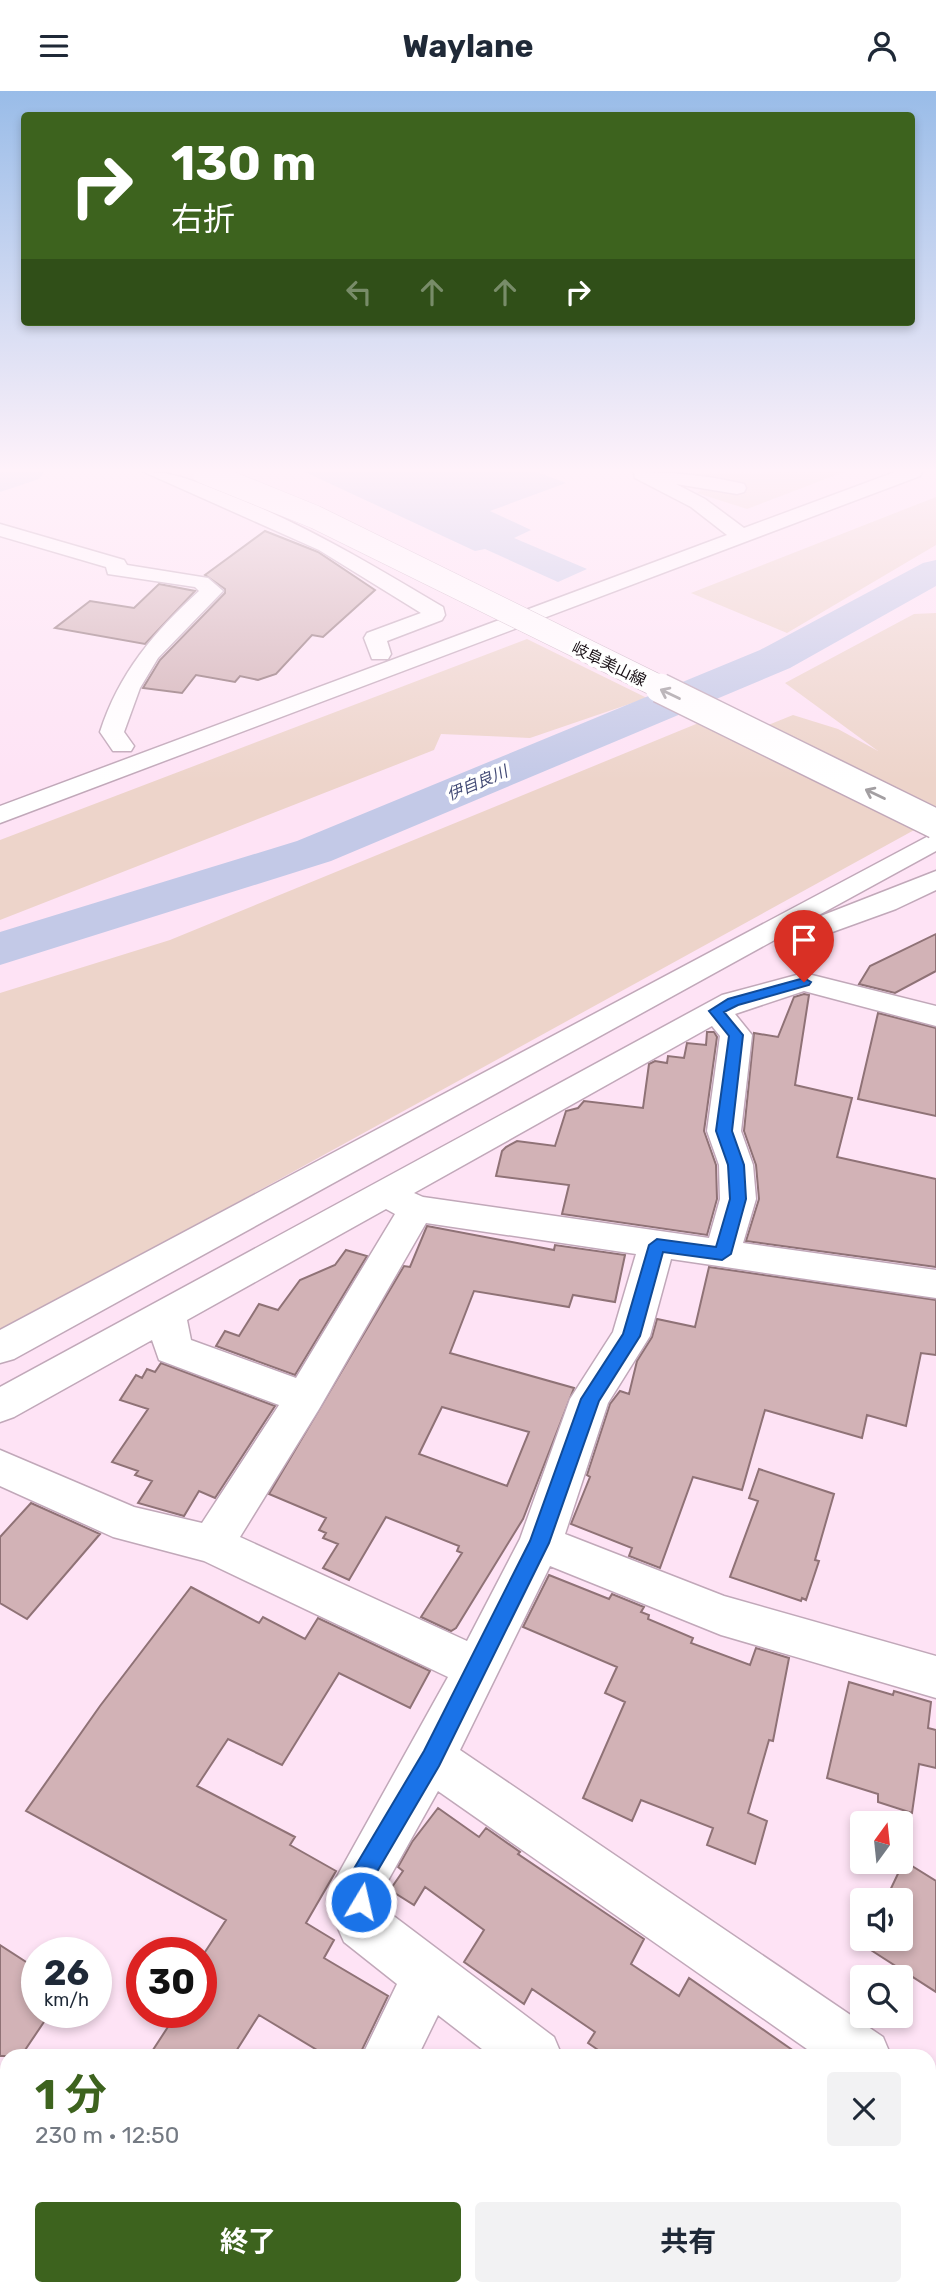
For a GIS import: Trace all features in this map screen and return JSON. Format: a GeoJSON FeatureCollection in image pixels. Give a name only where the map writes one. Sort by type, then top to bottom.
{"type":"FeatureCollection","features":[{"type":"Feature","properties":{"kind":"main road","name":"岐阜美山線"},"geometry":{"type":"LineString","coordinates":[[428,575],[936,824]]}},
{"type":"Feature","properties":{"kind":"main road","name":"岐阜美山線"},"geometry":{"type":"LineString","coordinates":[[469,575],[936,802]]}},
{"type":"Feature","properties":{"kind":"street"},"geometry":{"type":"LineString","coordinates":[[122,746],[112,732],[121,698],[139,666],[161,637],[212,591],[201,582],[150,575]]}},
{"type":"Feature","properties":{"kind":"street"},"geometry":{"type":"LineString","coordinates":[[374,575],[435,612],[434,615],[375,638],[380,653]]}},
{"type":"Feature","properties":{"kind":"street"},"geometry":{"type":"LineString","coordinates":[[0,815],[642,575]]}},
{"type":"Feature","properties":{"kind":"street"},"geometry":{"type":"LineString","coordinates":[[0,790],[380,653],[499,621]]}},
{"type":"Feature","properties":{"kind":"street"},"geometry":{"type":"LineString","coordinates":[[0,1348],[936,840]]}},
{"type":"Feature","properties":{"kind":"street"},"geometry":{"type":"LineString","coordinates":[[726,955],[777,943],[886,903],[936,879]]}},
{"type":"Feature","properties":{"kind":"street"},"geometry":{"type":"LineString","coordinates":[[0,1406],[167,1314],[399,1201],[733,1002],[804,982],[936,1016]]}},
{"type":"Feature","properties":{"kind":"street"},"geometry":{"type":"LineString","coordinates":[[716,1011],[736,1035],[724,1131],[736,1165],[738,1199],[722,1254]]}},
{"type":"Feature","properties":{"kind":"street"},"geometry":{"type":"LineString","coordinates":[[399,1201],[657,1245],[936,1284]]}},
{"type":"Feature","properties":{"kind":"street"},"geometry":{"type":"LineString","coordinates":[[212,1544],[305,1398],[399,1201]]}},
{"type":"Feature","properties":{"kind":"street"},"geometry":{"type":"LineString","coordinates":[[526,2049],[362,1924],[360,1880],[431,1758],[540,1543],[590,1399],[631,1336],[657,1245]]}},
{"type":"Feature","properties":{"kind":"street"},"geometry":{"type":"LineString","coordinates":[[167,1314],[173,1349],[305,1398]]}},
{"type":"Feature","properties":{"kind":"street"},"geometry":{"type":"LineString","coordinates":[[0,1467],[128,1524],[212,1544],[476,1668]]}},
{"type":"Feature","properties":{"kind":"street"},"geometry":{"type":"LineString","coordinates":[[540,1543],[721,1615],[936,1677]]}},
{"type":"Feature","properties":{"kind":"street"},"geometry":{"type":"LineString","coordinates":[[431,1758],[854,2049]]}},
{"type":"Feature","properties":{"kind":"street"},"geometry":{"type":"LineString","coordinates":[[393,2049],[430,1976]]}},
{"type":"Feature","properties":{"kind":"shaded area"},"geometry":{"type":"Polygon","coordinates":[[[737,575],[885,575],[787,633],[691,593],[737,575]]]}},
{"type":"Feature","properties":{"kind":"shaded area"},"geometry":{"type":"Polygon","coordinates":[[[936,613],[936,818],[0,1333],[0,993],[170,940],[718,715],[746,734],[793,715],[838,729],[878,751],[785,683],[914,614],[936,613]]]}},
{"type":"Feature","properties":{"kind":"shaded area"},"geometry":{"type":"Polygon","coordinates":[[[527,639],[647,698],[530,738],[441,734],[434,750],[0,920],[0,840],[527,639]]]}},
{"type":"Feature","properties":{"kind":"water"},"geometry":{"type":"Polygon","coordinates":[[[542,575],[574,575],[558,582],[542,575]]]}},
{"type":"Feature","properties":{"kind":"building"},"geometry":{"type":"Polygon","coordinates":[[[205,575],[352,575],[375,590],[323,637],[312,635],[276,674],[258,680],[240,676],[235,682],[196,675],[182,693],[143,688],[160,660],[225,593],[225,589],[205,575]]]}},
{"type":"Feature","properties":{"kind":"building"},"geometry":{"type":"Polygon","coordinates":[[[159,584],[195,591],[145,644],[55,628],[90,601],[134,608],[159,584]]]}},
{"type":"Feature","properties":{"kind":"building"},"geometry":{"type":"Polygon","coordinates":[[[936,934],[936,971],[895,993],[859,984],[870,966],[936,934]]]}},
{"type":"Feature","properties":{"kind":"building"},"geometry":{"type":"Polygon","coordinates":[[[809,995],[795,1085],[852,1098],[837,1157],[936,1179],[936,1267],[746,1241],[759,1199],[756,1165],[744,1131],[754,1033],[778,1037],[794,997],[809,995]]]}},
{"type":"Feature","properties":{"kind":"building"},"geometry":{"type":"Polygon","coordinates":[[[878,1013],[936,1028],[936,1116],[858,1099],[878,1013]]]}},
{"type":"Feature","properties":{"kind":"building"},"geometry":{"type":"Polygon","coordinates":[[[707,1032],[714,1032],[717,1037],[704,1131],[716,1165],[717,1199],[707,1235],[562,1214],[569,1185],[496,1176],[502,1151],[506,1147],[517,1141],[555,1146],[566,1111],[578,1108],[584,1101],[643,1108],[649,1064],[655,1061],[667,1063],[668,1056],[684,1058],[687,1043],[706,1045],[707,1032]]]}},
{"type":"Feature","properties":{"kind":"building"},"geometry":{"type":"Polygon","coordinates":[[[427,1226],[554,1250],[555,1245],[625,1255],[615,1302],[573,1295],[569,1307],[474,1291],[450,1353],[574,1388],[523,1519],[456,1628],[451,1631],[421,1617],[462,1553],[457,1551],[459,1546],[386,1517],[349,1580],[323,1568],[338,1544],[323,1538],[326,1533],[319,1530],[326,1518],[269,1494],[404,1266],[410,1267],[427,1226]],[[442,1407],[419,1454],[507,1486],[529,1432],[442,1407]]]}},
{"type":"Feature","properties":{"kind":"building"},"geometry":{"type":"Polygon","coordinates":[[[346,1250],[367,1256],[295,1375],[216,1346],[225,1331],[239,1336],[259,1304],[278,1310],[300,1280],[335,1265],[346,1250]]]}},
{"type":"Feature","properties":{"kind":"building"},"geometry":{"type":"Polygon","coordinates":[[[709,1267],[936,1300],[936,1355],[921,1353],[906,1426],[867,1415],[862,1438],[765,1410],[742,1490],[693,1477],[660,1568],[629,1556],[632,1548],[571,1524],[590,1477],[587,1475],[610,1404],[620,1391],[629,1394],[637,1361],[652,1337],[657,1319],[695,1327],[709,1267]]]}},
{"type":"Feature","properties":{"kind":"building"},"geometry":{"type":"Polygon","coordinates":[[[161,1363],[275,1406],[215,1498],[199,1491],[184,1516],[138,1503],[152,1481],[135,1475],[138,1471],[112,1462],[148,1409],[120,1400],[136,1375],[142,1378],[147,1369],[155,1372],[161,1363]]]}},
{"type":"Feature","properties":{"kind":"building"},"geometry":{"type":"Polygon","coordinates":[[[759,1469],[834,1494],[815,1560],[819,1561],[806,1600],[802,1598],[801,1601],[730,1577],[758,1501],[749,1498],[759,1469]]]}},
{"type":"Feature","properties":{"kind":"building"},"geometry":{"type":"Polygon","coordinates":[[[31,1503],[100,1534],[27,1619],[0,1603],[0,1537],[31,1503]]]}},
{"type":"Feature","properties":{"kind":"building"},"geometry":{"type":"Polygon","coordinates":[[[549,1575],[609,1599],[612,1594],[644,1607],[641,1612],[649,1615],[648,1619],[693,1638],[691,1643],[750,1665],[756,1648],[789,1658],[773,1741],[769,1740],[748,1813],[767,1821],[755,1864],[707,1845],[713,1828],[641,1800],[632,1821],[583,1798],[625,1702],[605,1693],[617,1667],[523,1627],[549,1575]]]}},
{"type":"Feature","properties":{"kind":"building"},"geometry":{"type":"Polygon","coordinates":[[[191,1587],[259,1623],[263,1617],[305,1639],[318,1618],[430,1671],[410,1708],[339,1673],[282,1765],[228,1739],[197,1786],[295,1837],[290,1845],[336,1871],[306,1923],[334,1940],[324,1958],[388,1996],[362,2049],[315,2049],[259,2015],[237,2049],[154,2049],[167,2028],[217,2028],[217,1937],[215,1937],[226,1920],[26,1811],[100,1706],[191,1587]]]}},
{"type":"Feature","properties":{"kind":"building"},"geometry":{"type":"Polygon","coordinates":[[[849,1682],[893,1695],[894,1691],[931,1702],[928,1728],[936,1730],[936,1768],[919,1764],[912,1811],[878,1802],[878,1794],[827,1778],[849,1682]]]}},
{"type":"Feature","properties":{"kind":"building"},"geometry":{"type":"Polygon","coordinates":[[[438,1808],[479,1837],[486,1828],[520,1852],[518,1854],[644,1939],[631,1964],[679,1996],[689,1978],[791,2049],[597,2049],[588,2043],[595,2032],[532,1989],[524,2004],[464,1962],[484,1930],[425,1887],[414,1905],[390,1890],[403,1871],[398,1867],[412,1842],[438,1808]]]}},
{"type":"Feature","properties":{"kind":"building"},"geometry":{"type":"Polygon","coordinates":[[[914,1867],[936,1881],[936,1992],[913,1977],[913,1965],[894,1965],[872,1951],[913,1951],[913,1888],[891,1888],[898,1874],[914,1874],[914,1867]]]}},
{"type":"Feature","properties":{"kind":"building"},"geometry":{"type":"Polygon","coordinates":[[[0,1945],[21,1959],[21,2028],[40,2028],[26,2049],[0,2049],[0,1945]]]}},
{"type":"Feature","properties":{"kind":"waterway","name":"伊自良川"},"geometry":{"type":"LineString","coordinates":[[0,949],[314,851],[775,659],[929,575]]}},
{"type":"Feature","properties":{"kind":"route"},"geometry":{"type":"LineString","coordinates":[[361,1902],[360,1880],[431,1758],[540,1543],[590,1399],[631,1336],[657,1245],[722,1254],[738,1199],[736,1165],[724,1131],[736,1035],[716,1011],[733,1002],[804,982]]}}]}
